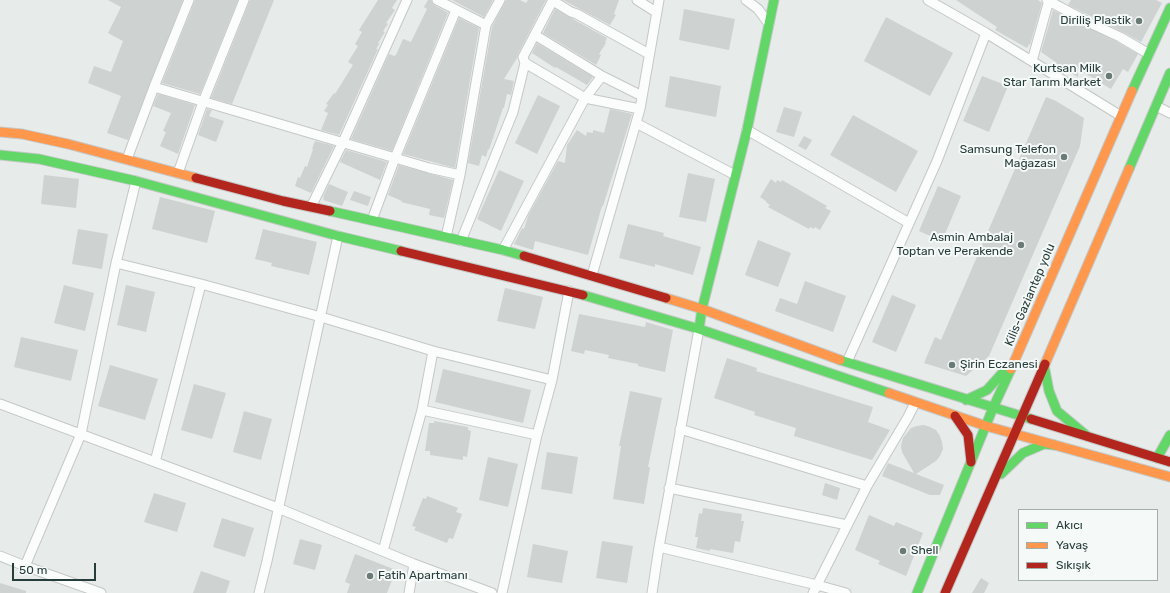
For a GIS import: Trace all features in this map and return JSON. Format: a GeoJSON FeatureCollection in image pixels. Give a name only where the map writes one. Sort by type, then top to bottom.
{"type":"FeatureCollection","features":[{"type":"Feature","properties":{"kind":"main road"},"geometry":{"type":"LineString","coordinates":[[699,329],[702,309],[747,130],[774,0]]}},
{"type":"Feature","properties":{"kind":"main road","name":"Kilis-Gaziantep yolu"},"geometry":{"type":"LineString","coordinates":[[917,593],[993,408],[1170,8]]}},
{"type":"Feature","properties":{"kind":"main road"},"geometry":{"type":"LineString","coordinates":[[945,593],[1170,73]]}},
{"type":"Feature","properties":{"kind":"main road"},"geometry":{"type":"LineString","coordinates":[[0,132],[22,134],[127,159],[311,207],[503,250],[592,275],[702,309],[847,362],[1170,462]]}},
{"type":"Feature","properties":{"kind":"main road"},"geometry":{"type":"LineString","coordinates":[[0,155],[39,159],[136,181],[338,236],[569,291],[699,329],[986,426],[1170,477]]}},
{"type":"Feature","properties":{"kind":"main road"},"geometry":{"type":"LineString","coordinates":[[966,400],[987,390],[1017,356]]}},
{"type":"Feature","properties":{"kind":"main road"},"geometry":{"type":"LineString","coordinates":[[1044,365],[1049,391],[1057,411],[1087,436]]}},
{"type":"Feature","properties":{"kind":"main road"},"geometry":{"type":"LineString","coordinates":[[955,416],[968,435],[972,462]]}},
{"type":"Feature","properties":{"kind":"main road"},"geometry":{"type":"LineString","coordinates":[[1157,458],[1170,435]]}},
{"type":"Feature","properties":{"kind":"main road"},"geometry":{"type":"LineString","coordinates":[[996,478],[1023,452],[1044,444],[1054,445]]}},
{"type":"Feature","properties":{"kind":"street"},"geometry":{"type":"LineString","coordinates":[[127,159],[154,86],[189,0]]}},
{"type":"Feature","properties":{"kind":"street"},"geometry":{"type":"LineString","coordinates":[[178,173],[203,102],[244,0]]}},
{"type":"Feature","properties":{"kind":"street"},"geometry":{"type":"LineString","coordinates":[[311,207],[343,142],[407,0]]}},
{"type":"Feature","properties":{"kind":"street"},"geometry":{"type":"LineString","coordinates":[[446,237],[460,176],[486,26],[500,0]]}},
{"type":"Feature","properties":{"kind":"street"},"geometry":{"type":"LineString","coordinates":[[461,241],[513,112],[525,63],[523,57],[553,0],[571,12],[650,54]]}},
{"type":"Feature","properties":{"kind":"street"},"geometry":{"type":"LineString","coordinates":[[636,0],[656,12]]}},
{"type":"Feature","properties":{"kind":"street"},"geometry":{"type":"LineString","coordinates":[[592,275],[640,109],[659,0]]}},
{"type":"Feature","properties":{"kind":"street"},"geometry":{"type":"LineString","coordinates":[[746,0],[758,9],[769,24]]}},
{"type":"Feature","properties":{"kind":"street"},"geometry":{"type":"LineString","coordinates":[[928,0],[986,33],[1121,116]]}},
{"type":"Feature","properties":{"kind":"street"},"geometry":{"type":"LineString","coordinates":[[1032,62],[1048,0],[1090,23],[1120,37],[1149,54]]}},
{"type":"Feature","properties":{"kind":"street"},"geometry":{"type":"LineString","coordinates":[[443,1],[456,10],[486,26]]}},
{"type":"Feature","properties":{"kind":"street"},"geometry":{"type":"LineString","coordinates":[[372,220],[395,158],[456,10]]}},
{"type":"Feature","properties":{"kind":"street"},"geometry":{"type":"LineString","coordinates":[[847,362],[936,161],[986,33]]}},
{"type":"Feature","properties":{"kind":"street"},"geometry":{"type":"LineString","coordinates":[[535,35],[602,76],[642,96]]}},
{"type":"Feature","properties":{"kind":"street"},"geometry":{"type":"LineString","coordinates":[[525,63],[585,98],[640,109]]}},
{"type":"Feature","properties":{"kind":"street"},"geometry":{"type":"LineString","coordinates":[[503,250],[585,98],[602,76]]}},
{"type":"Feature","properties":{"kind":"street"},"geometry":{"type":"LineString","coordinates":[[154,86],[203,102],[460,176]]}},
{"type":"Feature","properties":{"kind":"street"},"geometry":{"type":"LineString","coordinates":[[1156,106],[1170,112]]}},
{"type":"Feature","properties":{"kind":"street"},"geometry":{"type":"LineString","coordinates":[[636,123],[735,175]]}},
{"type":"Feature","properties":{"kind":"street"},"geometry":{"type":"LineString","coordinates":[[747,130],[908,223]]}},
{"type":"Feature","properties":{"kind":"street"},"geometry":{"type":"LineString","coordinates":[[25,566],[81,434],[116,263],[136,181]]}},
{"type":"Feature","properties":{"kind":"street"},"geometry":{"type":"LineString","coordinates":[[258,593],[267,561],[338,236]]}},
{"type":"Feature","properties":{"kind":"street"},"geometry":{"type":"LineString","coordinates":[[116,263],[201,284],[321,317],[433,351],[552,380]]}},
{"type":"Feature","properties":{"kind":"street"},"geometry":{"type":"LineString","coordinates":[[155,462],[201,284]]}},
{"type":"Feature","properties":{"kind":"street"},"geometry":{"type":"LineString","coordinates":[[502,593],[537,435],[552,380],[569,291]]}},
{"type":"Feature","properties":{"kind":"street"},"geometry":{"type":"LineString","coordinates":[[652,593],[669,488],[699,329]]}},
{"type":"Feature","properties":{"kind":"street"},"geometry":{"type":"LineString","coordinates":[[383,551],[422,410],[433,351]]}},
{"type":"Feature","properties":{"kind":"street"},"geometry":{"type":"LineString","coordinates":[[815,589],[867,486],[908,418],[915,403]]}},
{"type":"Feature","properties":{"kind":"street"},"geometry":{"type":"LineString","coordinates":[[0,404],[278,508],[414,564],[492,593]]}},
{"type":"Feature","properties":{"kind":"street"},"geometry":{"type":"LineString","coordinates":[[422,410],[537,435]]}},
{"type":"Feature","properties":{"kind":"street"},"geometry":{"type":"LineString","coordinates":[[680,429],[867,486]]}},
{"type":"Feature","properties":{"kind":"street"},"geometry":{"type":"LineString","coordinates":[[669,488],[847,525]]}},
{"type":"Feature","properties":{"kind":"street"},"geometry":{"type":"LineString","coordinates":[[659,547],[815,589],[846,593]]}},
{"type":"Feature","properties":{"kind":"street"},"geometry":{"type":"LineString","coordinates":[[0,556],[101,593]]}},
{"type":"Feature","properties":{"kind":"street"},"geometry":{"type":"LineString","coordinates":[[409,593],[414,564]]}},
{"type":"Feature","properties":{"kind":"building"},"geometry":{"type":"Polygon","coordinates":[[[108,0],[183,0],[128,140],[107,133],[121,96],[88,83],[94,66],[111,72],[123,41],[108,33],[121,7],[108,0]]]}},
{"type":"Feature","properties":{"kind":"building"},"geometry":{"type":"Polygon","coordinates":[[[195,0],[238,0],[200,94],[162,83],[195,0]]]}},
{"type":"Feature","properties":{"kind":"building"},"geometry":{"type":"Polygon","coordinates":[[[250,0],[274,0],[232,104],[211,98],[250,0]]]}},
{"type":"Feature","properties":{"kind":"building"},"geometry":{"type":"Polygon","coordinates":[[[378,0],[397,0],[392,8],[395,10],[386,23],[388,24],[383,31],[385,32],[378,43],[379,44],[376,49],[378,49],[339,135],[321,130],[328,113],[324,111],[328,105],[326,104],[334,93],[335,94],[353,65],[348,62],[358,46],[355,44],[362,32],[359,30],[378,0]]]}},
{"type":"Feature","properties":{"kind":"building"},"geometry":{"type":"Polygon","coordinates":[[[428,0],[431,0],[434,5],[448,13],[392,151],[351,139],[389,54],[394,56],[396,55],[403,39],[411,42],[427,9],[424,7],[428,0]]]}},
{"type":"Feature","properties":{"kind":"building"},"geometry":{"type":"Polygon","coordinates":[[[452,0],[493,0],[484,17],[452,0]]]}},
{"type":"Feature","properties":{"kind":"building"},"geometry":{"type":"Polygon","coordinates":[[[506,0],[520,0],[526,3],[528,0],[546,0],[517,58],[504,79],[514,81],[511,95],[507,94],[504,108],[489,150],[488,149],[486,157],[482,155],[479,166],[468,163],[492,27],[506,0]]]}},
{"type":"Feature","properties":{"kind":"building"},"geometry":{"type":"Polygon","coordinates":[[[563,0],[619,0],[614,14],[616,15],[610,25],[563,0]]]}},
{"type":"Feature","properties":{"kind":"building"},"geometry":{"type":"Polygon","coordinates":[[[956,0],[1038,0],[1042,3],[1030,45],[1029,44],[1027,48],[995,30],[997,27],[956,0]]]}},
{"type":"Feature","properties":{"kind":"building"},"geometry":{"type":"Polygon","coordinates":[[[1071,0],[1156,0],[1162,3],[1141,42],[1068,5],[1071,0]]]}},
{"type":"Feature","properties":{"kind":"building"},"geometry":{"type":"Polygon","coordinates":[[[555,9],[607,38],[606,43],[599,54],[601,55],[596,65],[543,33],[555,9]]]}},
{"type":"Feature","properties":{"kind":"building"},"geometry":{"type":"Polygon","coordinates":[[[684,9],[735,19],[729,50],[679,40],[684,9]]]}},
{"type":"Feature","properties":{"kind":"building"},"geometry":{"type":"Polygon","coordinates":[[[1053,10],[1138,54],[1128,72],[1123,69],[1111,89],[1078,69],[1078,77],[1056,64],[1057,63],[1041,52],[1053,10]]]}},
{"type":"Feature","properties":{"kind":"building"},"geometry":{"type":"Polygon","coordinates":[[[886,17],[953,53],[930,96],[864,61],[886,17]]]}},
{"type":"Feature","properties":{"kind":"building"},"geometry":{"type":"Polygon","coordinates":[[[459,18],[479,28],[455,168],[403,154],[459,18]]]}},
{"type":"Feature","properties":{"kind":"building"},"geometry":{"type":"Polygon","coordinates":[[[537,43],[593,77],[587,85],[556,67],[555,68],[532,53],[537,43]]]}},
{"type":"Feature","properties":{"kind":"building"},"geometry":{"type":"Polygon","coordinates":[[[670,76],[721,86],[716,117],[665,107],[670,76]]]}},
{"type":"Feature","properties":{"kind":"building"},"geometry":{"type":"Polygon","coordinates":[[[982,76],[1008,86],[989,132],[963,121],[982,76]]]}},
{"type":"Feature","properties":{"kind":"building"},"geometry":{"type":"Polygon","coordinates":[[[158,94],[195,105],[178,154],[160,146],[166,132],[163,131],[171,113],[153,106],[158,94]]]}},
{"type":"Feature","properties":{"kind":"building"},"geometry":{"type":"Polygon","coordinates":[[[538,95],[560,106],[537,154],[515,143],[538,95]]]}},
{"type":"Feature","properties":{"kind":"building"},"geometry":{"type":"Polygon","coordinates":[[[1046,97],[1056,101],[1084,118],[1080,146],[989,356],[966,376],[924,363],[935,337],[941,340],[1046,97]]]}},
{"type":"Feature","properties":{"kind":"building"},"geometry":{"type":"Polygon","coordinates":[[[784,107],[802,112],[794,137],[776,132],[784,107]]]}},
{"type":"Feature","properties":{"kind":"building"},"geometry":{"type":"Polygon","coordinates":[[[207,109],[212,110],[209,116],[224,121],[216,142],[198,135],[207,109]]]}},
{"type":"Feature","properties":{"kind":"building"},"geometry":{"type":"Polygon","coordinates":[[[610,109],[632,114],[602,206],[588,255],[535,241],[533,250],[514,244],[522,228],[524,229],[528,216],[558,161],[565,163],[567,145],[577,130],[586,136],[587,132],[593,133],[593,130],[604,133],[610,109]]]}},
{"type":"Feature","properties":{"kind":"building"},"geometry":{"type":"Polygon","coordinates":[[[853,115],[918,151],[896,192],[830,155],[853,115]]]}},
{"type":"Feature","properties":{"kind":"building"},"geometry":{"type":"Polygon","coordinates":[[[804,136],[812,140],[806,150],[798,146],[804,136]]]}},
{"type":"Feature","properties":{"kind":"building"},"geometry":{"type":"Polygon","coordinates":[[[315,141],[334,146],[311,193],[295,186],[298,177],[300,178],[305,166],[307,167],[315,141]]]}},
{"type":"Feature","properties":{"kind":"building"},"geometry":{"type":"Polygon","coordinates":[[[346,150],[387,162],[380,180],[340,162],[346,150]]]}},
{"type":"Feature","properties":{"kind":"building"},"geometry":{"type":"Polygon","coordinates":[[[399,165],[453,180],[444,218],[429,215],[430,209],[401,202],[402,201],[388,195],[399,165]]]}},
{"type":"Feature","properties":{"kind":"building"},"geometry":{"type":"Polygon","coordinates":[[[499,170],[524,181],[501,231],[477,219],[499,170]]]}},
{"type":"Feature","properties":{"kind":"building"},"geometry":{"type":"Polygon","coordinates":[[[688,173],[715,179],[706,222],[679,217],[688,173]]]}},
{"type":"Feature","properties":{"kind":"building"},"geometry":{"type":"Polygon","coordinates":[[[44,175],[79,179],[76,208],[41,204],[44,175]]]}},
{"type":"Feature","properties":{"kind":"building"},"geometry":{"type":"Polygon","coordinates":[[[771,179],[776,183],[777,180],[781,182],[782,180],[827,206],[825,208],[831,211],[820,230],[815,227],[814,229],[810,227],[809,229],[768,207],[770,205],[760,197],[771,179]]]}},
{"type":"Feature","properties":{"kind":"building"},"geometry":{"type":"Polygon","coordinates":[[[329,184],[348,192],[342,206],[323,200],[329,184]]]}},
{"type":"Feature","properties":{"kind":"building"},"geometry":{"type":"Polygon","coordinates":[[[938,186],[961,196],[942,241],[919,231],[938,186]]]}},
{"type":"Feature","properties":{"kind":"building"},"geometry":{"type":"Polygon","coordinates":[[[354,191],[371,197],[368,206],[350,200],[354,191]]]}},
{"type":"Feature","properties":{"kind":"building"},"geometry":{"type":"Polygon","coordinates":[[[160,197],[215,211],[207,243],[152,229],[160,197]]]}},
{"type":"Feature","properties":{"kind":"building"},"geometry":{"type":"Polygon","coordinates":[[[628,224],[664,233],[663,236],[701,247],[693,275],[655,264],[655,267],[619,258],[628,224]]]}},
{"type":"Feature","properties":{"kind":"building"},"geometry":{"type":"Polygon","coordinates":[[[78,229],[108,234],[102,269],[72,264],[78,229]]]}},
{"type":"Feature","properties":{"kind":"building"},"geometry":{"type":"Polygon","coordinates":[[[263,229],[317,242],[309,275],[271,266],[272,263],[255,259],[263,229]]]}},
{"type":"Feature","properties":{"kind":"building"},"geometry":{"type":"Polygon","coordinates":[[[758,240],[791,253],[778,287],[745,275],[758,240]]]}},
{"type":"Feature","properties":{"kind":"building"},"geometry":{"type":"Polygon","coordinates":[[[805,281],[846,296],[833,332],[775,311],[780,298],[797,304],[805,281]]]}},
{"type":"Feature","properties":{"kind":"building"},"geometry":{"type":"Polygon","coordinates":[[[64,285],[94,293],[85,331],[54,323],[64,285]]]}},
{"type":"Feature","properties":{"kind":"building"},"geometry":{"type":"Polygon","coordinates":[[[126,285],[155,292],[146,332],[117,325],[126,285]]]}},
{"type":"Feature","properties":{"kind":"building"},"geometry":{"type":"Polygon","coordinates":[[[505,288],[543,297],[535,329],[497,321],[505,288]]]}},
{"type":"Feature","properties":{"kind":"building"},"geometry":{"type":"Polygon","coordinates":[[[892,295],[916,305],[896,352],[872,342],[892,295]]]}},
{"type":"Feature","properties":{"kind":"building"},"geometry":{"type":"Polygon","coordinates":[[[579,314],[645,327],[646,322],[673,330],[665,372],[638,366],[638,364],[608,358],[609,355],[585,350],[584,354],[571,351],[579,314]]]}},
{"type":"Feature","properties":{"kind":"building"},"geometry":{"type":"Polygon","coordinates":[[[21,337],[78,350],[71,381],[14,367],[21,337]]]}},
{"type":"Feature","properties":{"kind":"building"},"geometry":{"type":"Polygon","coordinates":[[[727,358],[757,368],[756,371],[873,407],[868,422],[890,430],[872,460],[794,436],[796,428],[754,415],[755,412],[714,398],[727,358]]]}},
{"type":"Feature","properties":{"kind":"building"},"geometry":{"type":"Polygon","coordinates":[[[110,365],[158,379],[145,420],[98,406],[110,365]]]}},
{"type":"Feature","properties":{"kind":"building"},"geometry":{"type":"Polygon","coordinates":[[[443,369],[531,390],[523,423],[435,402],[443,369]]]}},
{"type":"Feature","properties":{"kind":"building"},"geometry":{"type":"Polygon","coordinates":[[[194,384],[226,393],[212,439],[181,430],[194,384]]]}},
{"type":"Feature","properties":{"kind":"building"},"geometry":{"type":"Polygon","coordinates":[[[630,391],[662,398],[648,467],[650,467],[644,504],[613,499],[621,446],[619,446],[630,391]]]}},
{"type":"Feature","properties":{"kind":"building"},"geometry":{"type":"Polygon","coordinates":[[[244,411],[272,419],[261,460],[233,452],[244,411]]]}},
{"type":"Feature","properties":{"kind":"building"},"geometry":{"type":"Polygon","coordinates":[[[434,421],[468,427],[468,430],[471,431],[467,457],[463,456],[463,460],[430,455],[430,451],[425,451],[429,423],[434,423],[434,421]]]}},
{"type":"Feature","properties":{"kind":"building"},"geometry":{"type":"Polygon","coordinates":[[[924,425],[936,430],[940,436],[943,449],[936,461],[916,474],[944,485],[940,495],[930,495],[882,476],[888,463],[914,473],[902,452],[901,446],[903,438],[911,428],[924,425]]]}},
{"type":"Feature","properties":{"kind":"building"},"geometry":{"type":"Polygon","coordinates":[[[547,452],[578,457],[572,494],[541,489],[547,452]]]}},
{"type":"Feature","properties":{"kind":"building"},"geometry":{"type":"Polygon","coordinates":[[[488,457],[518,464],[508,507],[479,500],[488,457]]]}},
{"type":"Feature","properties":{"kind":"building"},"geometry":{"type":"Polygon","coordinates":[[[825,483],[840,488],[837,500],[822,495],[825,483]]]}},
{"type":"Feature","properties":{"kind":"building"},"geometry":{"type":"Polygon","coordinates":[[[154,493],[186,503],[177,532],[144,522],[154,493]]]}},
{"type":"Feature","properties":{"kind":"building"},"geometry":{"type":"Polygon","coordinates":[[[427,496],[458,508],[456,512],[462,514],[453,539],[449,538],[447,543],[414,530],[416,527],[412,526],[423,498],[426,499],[427,496]]]}},
{"type":"Feature","properties":{"kind":"building"},"geometry":{"type":"Polygon","coordinates":[[[703,508],[742,514],[741,521],[744,521],[740,542],[735,541],[733,553],[696,548],[698,537],[695,537],[699,513],[702,514],[703,508]]]}},
{"type":"Feature","properties":{"kind":"building"},"geometry":{"type":"Polygon","coordinates":[[[869,515],[894,526],[896,522],[923,533],[906,576],[878,564],[880,561],[855,550],[869,515]]]}},
{"type":"Feature","properties":{"kind":"building"},"geometry":{"type":"Polygon","coordinates":[[[222,518],[254,528],[245,557],[213,547],[222,518]]]}},
{"type":"Feature","properties":{"kind":"building"},"geometry":{"type":"Polygon","coordinates":[[[300,539],[322,545],[315,570],[293,564],[300,539]]]}},
{"type":"Feature","properties":{"kind":"building"},"geometry":{"type":"Polygon","coordinates":[[[602,541],[633,546],[627,583],[596,578],[602,541]]]}},
{"type":"Feature","properties":{"kind":"building"},"geometry":{"type":"Polygon","coordinates":[[[533,544],[568,551],[562,583],[527,577],[533,544]]]}},
{"type":"Feature","properties":{"kind":"building","name":"Fatih Apartmanı"},"geometry":{"type":"Polygon","coordinates":[[[355,554],[396,570],[387,593],[347,593],[350,584],[345,582],[355,554]]]}},
{"type":"Feature","properties":{"kind":"building"},"geometry":{"type":"Polygon","coordinates":[[[201,571],[230,581],[226,593],[193,593],[201,571]]]}},
{"type":"Feature","properties":{"kind":"building"},"geometry":{"type":"Polygon","coordinates":[[[981,578],[989,583],[984,593],[972,593],[981,578]]]}},
{"type":"Feature","properties":{"kind":"building"},"geometry":{"type":"Polygon","coordinates":[[[0,583],[26,591],[26,593],[0,593],[0,583]]]}},
{"type":"Feature","properties":{"kind":"traffic: fast"},"geometry":{"type":"LineString","coordinates":[[699,329],[702,309],[747,130],[774,0]]}},
{"type":"Feature","properties":{"kind":"traffic: fast"},"geometry":{"type":"LineString","coordinates":[[1132,91],[1170,8]]}},
{"type":"Feature","properties":{"kind":"traffic: fast"},"geometry":{"type":"LineString","coordinates":[[1129,169],[1170,73]]}},
{"type":"Feature","properties":{"kind":"traffic: fast"},"geometry":{"type":"LineString","coordinates":[[0,155],[39,159],[136,181],[338,236],[401,251]]}},
{"type":"Feature","properties":{"kind":"traffic: fast"},"geometry":{"type":"LineString","coordinates":[[330,211],[524,256]]}},
{"type":"Feature","properties":{"kind":"traffic: fast"},"geometry":{"type":"LineString","coordinates":[[583,295],[699,329],[889,393]]}},
{"type":"Feature","properties":{"kind":"traffic: fast"},"geometry":{"type":"LineString","coordinates":[[840,360],[1031,419]]}},
{"type":"Feature","properties":{"kind":"traffic: fast"},"geometry":{"type":"LineString","coordinates":[[1044,365],[1049,391],[1057,411],[1087,436]]}},
{"type":"Feature","properties":{"kind":"traffic: fast"},"geometry":{"type":"LineString","coordinates":[[917,593],[993,408],[1011,369]]}},
{"type":"Feature","properties":{"kind":"traffic: fast"},"geometry":{"type":"LineString","coordinates":[[966,400],[987,390],[1005,370]]}},
{"type":"Feature","properties":{"kind":"traffic: fast"},"geometry":{"type":"LineString","coordinates":[[1157,458],[1170,435]]}},
{"type":"Feature","properties":{"kind":"traffic: fast"},"geometry":{"type":"LineString","coordinates":[[1001,474],[1023,453],[1044,444],[1054,445]]}},
{"type":"Feature","properties":{"kind":"traffic: slow"},"geometry":{"type":"LineString","coordinates":[[1011,369],[1132,91]]}},
{"type":"Feature","properties":{"kind":"traffic: slow"},"geometry":{"type":"LineString","coordinates":[[0,132],[22,134],[68,144],[196,178]]}},
{"type":"Feature","properties":{"kind":"traffic: slow"},"geometry":{"type":"LineString","coordinates":[[1045,364],[1129,169]]}},
{"type":"Feature","properties":{"kind":"traffic: slow"},"geometry":{"type":"LineString","coordinates":[[666,298],[702,309],[840,360]]}},
{"type":"Feature","properties":{"kind":"traffic: slow"},"geometry":{"type":"LineString","coordinates":[[889,393],[986,426],[1170,477]]}},
{"type":"Feature","properties":{"kind":"traffic: jam"},"geometry":{"type":"LineString","coordinates":[[196,178],[283,201],[330,211]]}},
{"type":"Feature","properties":{"kind":"traffic: jam"},"geometry":{"type":"LineString","coordinates":[[401,251],[583,295]]}},
{"type":"Feature","properties":{"kind":"traffic: jam"},"geometry":{"type":"LineString","coordinates":[[524,256],[666,298]]}},
{"type":"Feature","properties":{"kind":"traffic: jam"},"geometry":{"type":"LineString","coordinates":[[945,593],[1045,364]]}},
{"type":"Feature","properties":{"kind":"traffic: jam"},"geometry":{"type":"LineString","coordinates":[[955,416],[968,435],[971,462]]}},
{"type":"Feature","properties":{"kind":"traffic: jam"},"geometry":{"type":"LineString","coordinates":[[1031,419],[1170,462]]}},
{"type":"Feature","properties":{"kind":"place","name":"Diriliş Plastik"},"geometry":{"type":"Point","coordinates":[1139,21]}},
{"type":"Feature","properties":{"kind":"place","name":"Kurtsan Milk Star Tarım Market"},"geometry":{"type":"Point","coordinates":[1109,76]}},
{"type":"Feature","properties":{"kind":"place","name":"Samsung Telefon Mağazası"},"geometry":{"type":"Point","coordinates":[1064,157]}},
{"type":"Feature","properties":{"kind":"place","name":"Asmin Ambalaj Toptan ve Perakende"},"geometry":{"type":"Point","coordinates":[1021,245]}},
{"type":"Feature","properties":{"kind":"place","name":"Şirin Eczanesi"},"geometry":{"type":"Point","coordinates":[952,365]}},
{"type":"Feature","properties":{"kind":"place","name":"Shell"},"geometry":{"type":"Point","coordinates":[903,551]}},
{"type":"Feature","properties":{"kind":"place","name":"Fatih Apartmanı"},"geometry":{"type":"Point","coordinates":[370,576]}}]}
